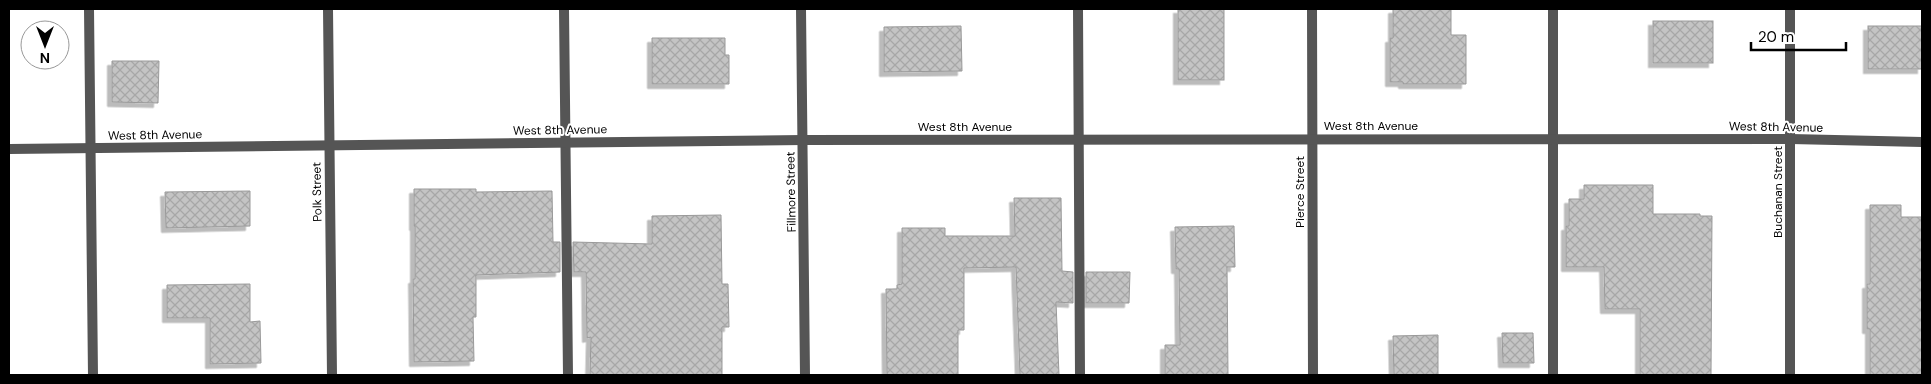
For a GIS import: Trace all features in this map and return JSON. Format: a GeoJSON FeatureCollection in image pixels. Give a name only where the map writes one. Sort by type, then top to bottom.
{"type":"FeatureCollection","features":[{"type":"Feature","properties":{"kind":"street"},"geometry":{"type":"LineString","coordinates":[[89,9],[93,375]]}},
{"type":"Feature","properties":{"kind":"street","name":"Polk Street"},"geometry":{"type":"LineString","coordinates":[[328,9],[332,375]]}},
{"type":"Feature","properties":{"kind":"street"},"geometry":{"type":"LineString","coordinates":[[564,9],[568,375]]}},
{"type":"Feature","properties":{"kind":"street","name":"Fillmore Street"},"geometry":{"type":"LineString","coordinates":[[801,9],[805,375]]}},
{"type":"Feature","properties":{"kind":"street"},"geometry":{"type":"LineString","coordinates":[[1078,9],[1080,375]]}},
{"type":"Feature","properties":{"kind":"street","name":"Pierce Street"},"geometry":{"type":"LineString","coordinates":[[1312,9],[1313,375]]}},
{"type":"Feature","properties":{"kind":"street"},"geometry":{"type":"LineString","coordinates":[[1553,9],[1553,375]]}},
{"type":"Feature","properties":{"kind":"street","name":"Buchanan Street"},"geometry":{"type":"LineString","coordinates":[[1790,9],[1790,375]]}},
{"type":"Feature","properties":{"kind":"street","name":"West 8th Avenue"},"geometry":{"type":"LineString","coordinates":[[9,149],[803,140],[1312,138],[1791,138],[1922,142]]}},
{"type":"Feature","properties":{"kind":"building"},"geometry":{"type":"Polygon","coordinates":[[[1178,9],[1224,9],[1224,80],[1178,80],[1178,9]]]}},
{"type":"Feature","properties":{"kind":"building"},"geometry":{"type":"Polygon","coordinates":[[[1393,9],[1451,9],[1451,35],[1466,35],[1466,84],[1403,84],[1403,82],[1390,82],[1390,38],[1393,38],[1393,9]]]}},
{"type":"Feature","properties":{"kind":"building"},"geometry":{"type":"Polygon","coordinates":[[[1653,21],[1713,21],[1713,63],[1653,63],[1653,21]]]}},
{"type":"Feature","properties":{"kind":"building"},"geometry":{"type":"Polygon","coordinates":[[[961,26],[962,71],[884,72],[884,27],[961,26]]]}},
{"type":"Feature","properties":{"kind":"building"},"geometry":{"type":"Polygon","coordinates":[[[1868,26],[1922,26],[1922,69],[1868,69],[1868,26]]]}},
{"type":"Feature","properties":{"kind":"building"},"geometry":{"type":"Polygon","coordinates":[[[652,38],[725,38],[725,55],[729,55],[729,84],[652,84],[652,38]]]}},
{"type":"Feature","properties":{"kind":"building"},"geometry":{"type":"Polygon","coordinates":[[[112,61],[159,61],[158,103],[112,102],[112,61]]]}},
{"type":"Feature","properties":{"kind":"building"},"geometry":{"type":"Polygon","coordinates":[[[1584,185],[1653,185],[1653,214],[1700,214],[1700,216],[1712,216],[1711,375],[1640,375],[1640,309],[1605,309],[1604,267],[1566,267],[1566,226],[1569,226],[1569,199],[1584,199],[1584,185]]]}},
{"type":"Feature","properties":{"kind":"building"},"geometry":{"type":"Polygon","coordinates":[[[414,189],[476,189],[476,192],[552,191],[553,242],[560,242],[560,272],[476,275],[476,317],[473,317],[474,361],[414,362],[414,189]]]}},
{"type":"Feature","properties":{"kind":"building"},"geometry":{"type":"Polygon","coordinates":[[[250,191],[250,226],[166,228],[165,192],[250,191]]]}},
{"type":"Feature","properties":{"kind":"building"},"geometry":{"type":"Polygon","coordinates":[[[1014,198],[1061,198],[1062,271],[1073,272],[1073,303],[1056,302],[1059,375],[1020,375],[1016,267],[964,268],[964,330],[958,330],[958,375],[887,375],[886,289],[897,289],[897,285],[902,284],[902,228],[945,228],[945,236],[1015,236],[1014,198]]]}},
{"type":"Feature","properties":{"kind":"building"},"geometry":{"type":"Polygon","coordinates":[[[1870,205],[1901,205],[1901,217],[1922,217],[1922,375],[1870,375],[1870,329],[1867,329],[1867,284],[1870,284],[1870,205]]]}},
{"type":"Feature","properties":{"kind":"building"},"geometry":{"type":"Polygon","coordinates":[[[721,215],[722,284],[728,284],[729,327],[722,327],[722,375],[590,375],[591,337],[587,338],[586,272],[574,272],[573,242],[652,244],[652,216],[721,215]]]}},
{"type":"Feature","properties":{"kind":"building"},"geometry":{"type":"Polygon","coordinates":[[[1234,226],[1235,267],[1227,267],[1228,375],[1165,375],[1165,345],[1180,345],[1179,269],[1176,269],[1175,227],[1234,226]]]}},
{"type":"Feature","properties":{"kind":"building"},"geometry":{"type":"Polygon","coordinates":[[[1086,272],[1130,272],[1129,303],[1086,303],[1086,272]]]}},
{"type":"Feature","properties":{"kind":"building"},"geometry":{"type":"Polygon","coordinates":[[[250,284],[250,322],[260,321],[261,363],[210,364],[210,318],[167,318],[167,285],[250,284]]]}},
{"type":"Feature","properties":{"kind":"building"},"geometry":{"type":"Polygon","coordinates":[[[1502,333],[1533,333],[1534,363],[1503,363],[1502,333]]]}},
{"type":"Feature","properties":{"kind":"building"},"geometry":{"type":"Polygon","coordinates":[[[1438,335],[1438,375],[1394,375],[1393,336],[1438,335]]]}}]}
